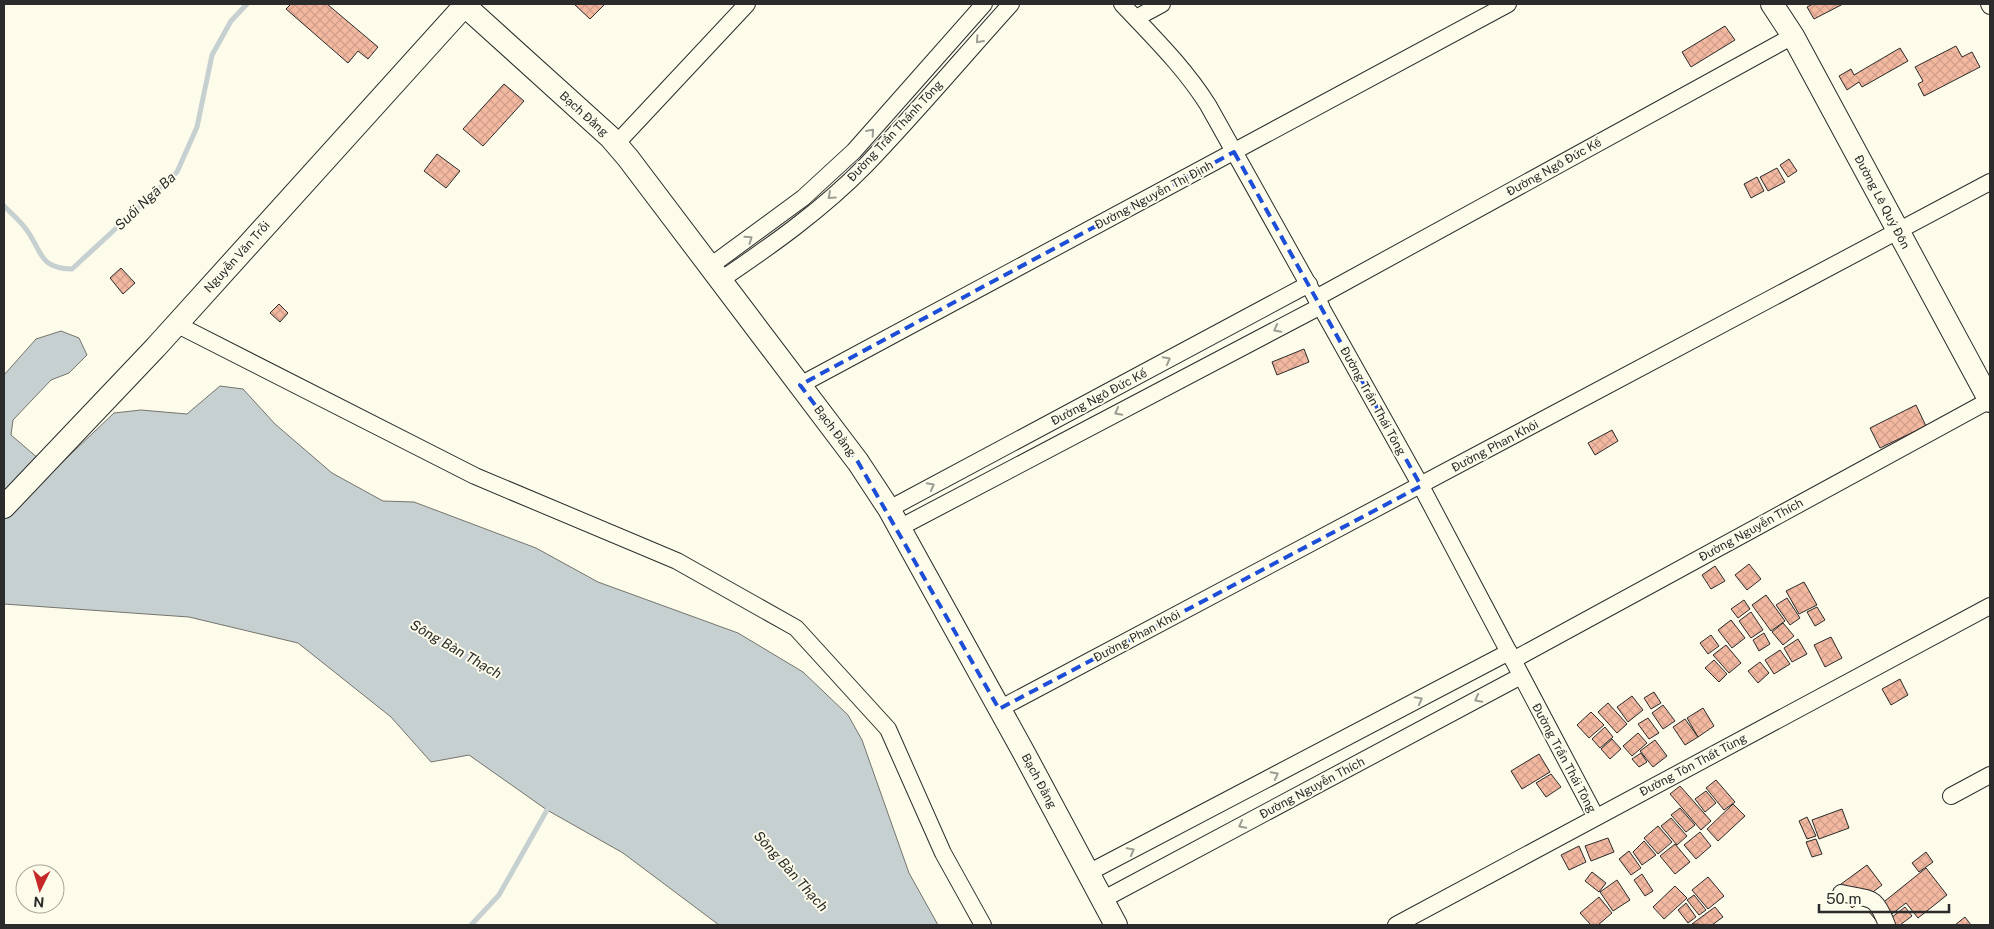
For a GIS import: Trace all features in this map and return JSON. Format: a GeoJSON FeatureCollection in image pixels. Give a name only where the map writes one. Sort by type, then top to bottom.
{"type":"FeatureCollection","features":[{"type":"Feature","properties":{"kind":"street","name":"Bạch Đằng"},"geometry":{"type":"LineString","coordinates":[[464,4],[616,144],[858,462],[894,518],[1116,925]]}},
{"type":"Feature","properties":{"kind":"street","name":"Nguyễn Văn Trỗi"},"geometry":{"type":"LineString","coordinates":[[4,507],[156,346],[464,4]]}},
{"type":"Feature","properties":{"kind":"street"},"geometry":{"type":"LineString","coordinates":[[616,144],[746,4]]}},
{"type":"Feature","properties":{"kind":"street","name":"Đường Trần Thánh Tông"},"geometry":{"type":"LineString","coordinates":[[714,274],[803,198],[854,151],[984,4]]}},
{"type":"Feature","properties":{"kind":"street","name":"Đường Trần Thánh Tông"},"geometry":{"type":"LineString","coordinates":[[714,274],[774,244],[865,166],[1011,4]]}},
{"type":"Feature","properties":{"kind":"street","name":"Đường Trần Thái Tông"},"geometry":{"type":"LineString","coordinates":[[1122,4],[1193,80],[1421,486],[1596,817]]}},
{"type":"Feature","properties":{"kind":"street"},"geometry":{"type":"LineString","coordinates":[[1136,18],[1162,4]]}},
{"type":"Feature","properties":{"kind":"street","name":"Đường Nguyễn Thị Định"},"geometry":{"type":"LineString","coordinates":[[800,385],[1508,4]]}},
{"type":"Feature","properties":{"kind":"street","name":"Đường Lê Quý Đôn"},"geometry":{"type":"LineString","coordinates":[[1772,4],[1793,36],[1990,401]]}},
{"type":"Feature","properties":{"kind":"street","name":"Đường Ngô Đức Kế"},"geometry":{"type":"LineString","coordinates":[[894,518],[1315,296],[1793,36]]}},
{"type":"Feature","properties":{"kind":"street","name":"Đường Phan Khôi"},"geometry":{"type":"LineString","coordinates":[[999,709],[1990,182]]}},
{"type":"Feature","properties":{"kind":"street","name":"Đường Ngô Đức Kế"},"geometry":{"type":"LineString","coordinates":[[894,518],[1315,296]]}},
{"type":"Feature","properties":{"kind":"street"},"geometry":{"type":"LineString","coordinates":[[176,324],[475,476],[678,561],[796,628],[888,728],[943,853],[983,925]]}},
{"type":"Feature","properties":{"kind":"street","name":"Đường Nguyễn Thích"},"geometry":{"type":"LineString","coordinates":[[1088,873],[1511,656],[1990,401]]}},
{"type":"Feature","properties":{"kind":"street","name":"Đường Tôn Thất Tùng"},"geometry":{"type":"LineString","coordinates":[[1396,925],[1990,606]]}},
{"type":"Feature","properties":{"kind":"street","name":"Đường Nguyễn Thích"},"geometry":{"type":"LineString","coordinates":[[1102,900],[1521,676]]}},
{"type":"Feature","properties":{"kind":"street"},"geometry":{"type":"LineString","coordinates":[[1951,796],[1990,775]]}},
{"type":"Feature","properties":{"kind":"street"},"geometry":{"type":"LineString","coordinates":[[1841,893],[1872,900],[1878,904],[1887,925]]}},
{"type":"Feature","properties":{"kind":"highlighted area"},"geometry":{"type":"Polygon","coordinates":[[[1234,152],[1421,486],[999,709],[858,462],[800,385],[1234,152]]]}},
{"type":"Feature","properties":{"kind":"water","name":"Sông Bàn Thạch"},"geometry":{"type":"Polygon","coordinates":[[[61,331],[79,338],[87,355],[69,373],[51,380],[13,420],[11,435],[53,471],[114,413],[141,410],[187,414],[220,386],[243,389],[275,424],[332,473],[383,501],[414,502],[536,548],[598,582],[738,633],[803,672],[848,715],[862,740],[909,873],[938,925],[719,925],[623,853],[547,810],[469,755],[431,762],[391,717],[298,643],[189,617],[4,604],[4,375],[36,339],[61,331]]]}},
{"type":"Feature","properties":{"kind":"building"},"geometry":{"type":"Polygon","coordinates":[[[291,4],[327,4],[378,47],[368,59],[358,51],[348,63],[286,9],[291,4]]]}},
{"type":"Feature","properties":{"kind":"building"},"geometry":{"type":"Polygon","coordinates":[[[574,4],[605,4],[590,19],[574,4]]]}},
{"type":"Feature","properties":{"kind":"building"},"geometry":{"type":"Polygon","coordinates":[[[1813,4],[1843,4],[1814,19],[1807,7],[1813,4]]]}},
{"type":"Feature","properties":{"kind":"building"},"geometry":{"type":"Polygon","coordinates":[[[1725,26],[1735,40],[1691,67],[1682,52],[1725,26]]]}},
{"type":"Feature","properties":{"kind":"building"},"geometry":{"type":"Polygon","coordinates":[[[1956,46],[1962,57],[1972,52],[1980,67],[1924,96],[1918,84],[1923,81],[1915,67],[1956,46]]]}},
{"type":"Feature","properties":{"kind":"building"},"geometry":{"type":"Polygon","coordinates":[[[1900,48],[1908,61],[1862,87],[1859,82],[1847,90],[1839,76],[1851,69],[1854,75],[1900,48]]]}},
{"type":"Feature","properties":{"kind":"building"},"geometry":{"type":"Polygon","coordinates":[[[504,84],[524,101],[483,146],[463,129],[504,84]]]}},
{"type":"Feature","properties":{"kind":"building"},"geometry":{"type":"Polygon","coordinates":[[[437,154],[460,171],[446,188],[424,171],[437,154]]]}},
{"type":"Feature","properties":{"kind":"building"},"geometry":{"type":"Polygon","coordinates":[[[1789,159],[1797,171],[1788,177],[1780,165],[1789,159]]]}},
{"type":"Feature","properties":{"kind":"building"},"geometry":{"type":"Polygon","coordinates":[[[1777,168],[1785,182],[1768,191],[1760,177],[1777,168]]]}},
{"type":"Feature","properties":{"kind":"building"},"geometry":{"type":"Polygon","coordinates":[[[1757,177],[1764,191],[1751,198],[1744,184],[1757,177]]]}},
{"type":"Feature","properties":{"kind":"building"},"geometry":{"type":"Polygon","coordinates":[[[121,268],[135,283],[123,294],[110,278],[121,268]]]}},
{"type":"Feature","properties":{"kind":"building"},"geometry":{"type":"Polygon","coordinates":[[[279,304],[288,313],[280,322],[270,313],[279,304]]]}},
{"type":"Feature","properties":{"kind":"building"},"geometry":{"type":"Polygon","coordinates":[[[1304,349],[1309,362],[1277,375],[1272,362],[1304,349]]]}},
{"type":"Feature","properties":{"kind":"building"},"geometry":{"type":"Polygon","coordinates":[[[1916,405],[1926,426],[1880,448],[1870,428],[1916,405]]]}},
{"type":"Feature","properties":{"kind":"building"},"geometry":{"type":"Polygon","coordinates":[[[1612,430],[1618,441],[1595,455],[1588,443],[1612,430]]]}},
{"type":"Feature","properties":{"kind":"building"},"geometry":{"type":"Polygon","coordinates":[[[1749,564],[1761,579],[1747,590],[1735,575],[1749,564]]]}},
{"type":"Feature","properties":{"kind":"building"},"geometry":{"type":"Polygon","coordinates":[[[1715,566],[1725,581],[1711,589],[1702,575],[1715,566]]]}},
{"type":"Feature","properties":{"kind":"building"},"geometry":{"type":"Polygon","coordinates":[[[1804,582],[1817,605],[1799,614],[1786,591],[1804,582]]]}},
{"type":"Feature","properties":{"kind":"building"},"geometry":{"type":"Polygon","coordinates":[[[1766,595],[1785,621],[1771,631],[1752,605],[1766,595]]]}},
{"type":"Feature","properties":{"kind":"building"},"geometry":{"type":"Polygon","coordinates":[[[1787,598],[1800,618],[1790,625],[1776,605],[1787,598]]]}},
{"type":"Feature","properties":{"kind":"building"},"geometry":{"type":"Polygon","coordinates":[[[1744,600],[1750,609],[1738,618],[1731,609],[1744,600]]]}},
{"type":"Feature","properties":{"kind":"building"},"geometry":{"type":"Polygon","coordinates":[[[1817,607],[1825,620],[1815,626],[1807,612],[1817,607]]]}},
{"type":"Feature","properties":{"kind":"building"},"geometry":{"type":"Polygon","coordinates":[[[1751,612],[1763,630],[1751,638],[1739,621],[1751,612]]]}},
{"type":"Feature","properties":{"kind":"building"},"geometry":{"type":"Polygon","coordinates":[[[1731,620],[1745,638],[1732,648],[1718,630],[1731,620]]]}},
{"type":"Feature","properties":{"kind":"building"},"geometry":{"type":"Polygon","coordinates":[[[1783,623],[1794,636],[1783,645],[1772,632],[1783,623]]]}},
{"type":"Feature","properties":{"kind":"building"},"geometry":{"type":"Polygon","coordinates":[[[1764,633],[1770,644],[1759,651],[1753,640],[1764,633]]]}},
{"type":"Feature","properties":{"kind":"building"},"geometry":{"type":"Polygon","coordinates":[[[1711,635],[1719,646],[1708,654],[1700,643],[1711,635]]]}},
{"type":"Feature","properties":{"kind":"building"},"geometry":{"type":"Polygon","coordinates":[[[1831,637],[1842,658],[1825,667],[1814,645],[1831,637]]]}},
{"type":"Feature","properties":{"kind":"building"},"geometry":{"type":"Polygon","coordinates":[[[1798,639],[1807,654],[1792,662],[1784,648],[1798,639]]]}},
{"type":"Feature","properties":{"kind":"building"},"geometry":{"type":"Polygon","coordinates":[[[1726,645],[1741,663],[1729,673],[1713,655],[1726,645]]]}},
{"type":"Feature","properties":{"kind":"building"},"geometry":{"type":"Polygon","coordinates":[[[1780,650],[1790,664],[1774,674],[1765,660],[1780,650]]]}},
{"type":"Feature","properties":{"kind":"building"},"geometry":{"type":"Polygon","coordinates":[[[1714,660],[1727,674],[1719,682],[1705,668],[1714,660]]]}},
{"type":"Feature","properties":{"kind":"building"},"geometry":{"type":"Polygon","coordinates":[[[1760,662],[1769,673],[1758,683],[1748,671],[1760,662]]]}},
{"type":"Feature","properties":{"kind":"building"},"geometry":{"type":"Polygon","coordinates":[[[1900,679],[1908,695],[1891,705],[1882,689],[1900,679]]]}},
{"type":"Feature","properties":{"kind":"building"},"geometry":{"type":"Polygon","coordinates":[[[1654,692],[1661,703],[1651,709],[1644,698],[1654,692]]]}},
{"type":"Feature","properties":{"kind":"building"},"geometry":{"type":"Polygon","coordinates":[[[1632,696],[1643,710],[1628,722],[1617,707],[1632,696]]]}},
{"type":"Feature","properties":{"kind":"building"},"geometry":{"type":"Polygon","coordinates":[[[1608,703],[1627,724],[1617,733],[1598,712],[1608,703]]]}},
{"type":"Feature","properties":{"kind":"building"},"geometry":{"type":"Polygon","coordinates":[[[1663,705],[1675,721],[1663,729],[1652,713],[1663,705]]]}},
{"type":"Feature","properties":{"kind":"building"},"geometry":{"type":"Polygon","coordinates":[[[1703,708],[1714,726],[1698,737],[1687,718],[1703,708]]]}},
{"type":"Feature","properties":{"kind":"building"},"geometry":{"type":"Polygon","coordinates":[[[1591,712],[1604,725],[1589,738],[1577,725],[1591,712]]]}},
{"type":"Feature","properties":{"kind":"building"},"geometry":{"type":"Polygon","coordinates":[[[1648,718],[1659,733],[1649,739],[1638,724],[1648,718]]]}},
{"type":"Feature","properties":{"kind":"building"},"geometry":{"type":"Polygon","coordinates":[[[1685,719],[1698,737],[1685,745],[1673,727],[1685,719]]]}},
{"type":"Feature","properties":{"kind":"building"},"geometry":{"type":"Polygon","coordinates":[[[1605,727],[1613,737],[1600,748],[1592,739],[1605,727]]]}},
{"type":"Feature","properties":{"kind":"building"},"geometry":{"type":"Polygon","coordinates":[[[1638,733],[1647,743],[1632,756],[1623,746],[1638,733]]]}},
{"type":"Feature","properties":{"kind":"building"},"geometry":{"type":"Polygon","coordinates":[[[1612,739],[1621,749],[1610,759],[1601,749],[1612,739]]]}},
{"type":"Feature","properties":{"kind":"building"},"geometry":{"type":"Polygon","coordinates":[[[1655,740],[1667,756],[1653,767],[1640,751],[1655,740]]]}},
{"type":"Feature","properties":{"kind":"building"},"geometry":{"type":"Polygon","coordinates":[[[1641,753],[1647,762],[1639,767],[1632,759],[1641,753]]]}},
{"type":"Feature","properties":{"kind":"building"},"geometry":{"type":"Polygon","coordinates":[[[1539,754],[1550,772],[1522,789],[1511,771],[1539,754]]]}},
{"type":"Feature","properties":{"kind":"building"},"geometry":{"type":"Polygon","coordinates":[[[1551,774],[1561,787],[1546,797],[1536,783],[1551,774]]]}},
{"type":"Feature","properties":{"kind":"building"},"geometry":{"type":"Polygon","coordinates":[[[1716,780],[1735,802],[1724,810],[1706,788],[1716,780]]]}},
{"type":"Feature","properties":{"kind":"building"},"geometry":{"type":"Polygon","coordinates":[[[1680,786],[1711,821],[1701,830],[1670,794],[1680,786]]]}},
{"type":"Feature","properties":{"kind":"building"},"geometry":{"type":"Polygon","coordinates":[[[1706,791],[1716,803],[1705,812],[1695,799],[1706,791]]]}},
{"type":"Feature","properties":{"kind":"building"},"geometry":{"type":"Polygon","coordinates":[[[1733,804],[1745,816],[1718,841],[1707,829],[1733,804]]]}},
{"type":"Feature","properties":{"kind":"building"},"geometry":{"type":"Polygon","coordinates":[[[1680,808],[1695,825],[1686,832],[1671,815],[1680,808]]]}},
{"type":"Feature","properties":{"kind":"building"},"geometry":{"type":"Polygon","coordinates":[[[1842,809],[1849,828],[1819,839],[1812,820],[1842,809]]]}},
{"type":"Feature","properties":{"kind":"building"},"geometry":{"type":"Polygon","coordinates":[[[1807,817],[1816,836],[1807,839],[1799,821],[1807,817]]]}},
{"type":"Feature","properties":{"kind":"building"},"geometry":{"type":"Polygon","coordinates":[[[1671,818],[1687,836],[1677,845],[1661,826],[1671,818]]]}},
{"type":"Feature","properties":{"kind":"building"},"geometry":{"type":"Polygon","coordinates":[[[1658,826],[1672,842],[1658,854],[1644,838],[1658,826]]]}},
{"type":"Feature","properties":{"kind":"building"},"geometry":{"type":"Polygon","coordinates":[[[1700,832],[1711,846],[1696,859],[1684,845],[1700,832]]]}},
{"type":"Feature","properties":{"kind":"building"},"geometry":{"type":"Polygon","coordinates":[[[1608,838],[1614,852],[1591,861],[1585,846],[1608,838]]]}},
{"type":"Feature","properties":{"kind":"building"},"geometry":{"type":"Polygon","coordinates":[[[1816,839],[1822,854],[1812,857],[1806,842],[1816,839]]]}},
{"type":"Feature","properties":{"kind":"building"},"geometry":{"type":"Polygon","coordinates":[[[1644,841],[1656,855],[1642,865],[1633,852],[1644,841]]]}},
{"type":"Feature","properties":{"kind":"building"},"geometry":{"type":"Polygon","coordinates":[[[1675,844],[1690,862],[1675,874],[1660,856],[1675,844]]]}},
{"type":"Feature","properties":{"kind":"building"},"geometry":{"type":"Polygon","coordinates":[[[1579,846],[1586,862],[1569,870],[1561,855],[1579,846]]]}},
{"type":"Feature","properties":{"kind":"building"},"geometry":{"type":"Polygon","coordinates":[[[1629,851],[1641,868],[1631,875],[1619,859],[1629,851]]]}},
{"type":"Feature","properties":{"kind":"building"},"geometry":{"type":"Polygon","coordinates":[[[1926,852],[1933,862],[1919,872],[1912,863],[1926,852]]]}},
{"type":"Feature","properties":{"kind":"building"},"geometry":{"type":"Polygon","coordinates":[[[1867,865],[1882,885],[1852,908],[1837,887],[1867,865]]]}},
{"type":"Feature","properties":{"kind":"building"},"geometry":{"type":"Polygon","coordinates":[[[1926,868],[1947,895],[1918,918],[1906,903],[1879,924],[1870,913],[1926,868]]]}},
{"type":"Feature","properties":{"kind":"building"},"geometry":{"type":"Polygon","coordinates":[[[1592,872],[1606,883],[1599,892],[1585,881],[1592,872]]]}},
{"type":"Feature","properties":{"kind":"building"},"geometry":{"type":"Polygon","coordinates":[[[1642,874],[1653,891],[1645,896],[1634,880],[1642,874]]]}},
{"type":"Feature","properties":{"kind":"building"},"geometry":{"type":"Polygon","coordinates":[[[1708,877],[1724,896],[1708,909],[1692,890],[1708,877]]]}},
{"type":"Feature","properties":{"kind":"building"},"geometry":{"type":"Polygon","coordinates":[[[1617,880],[1630,900],[1613,911],[1600,892],[1617,880]]]}},
{"type":"Feature","properties":{"kind":"building"},"geometry":{"type":"Polygon","coordinates":[[[1675,886],[1687,898],[1664,919],[1653,907],[1675,886]]]}},
{"type":"Feature","properties":{"kind":"building"},"geometry":{"type":"Polygon","coordinates":[[[1694,895],[1706,910],[1699,915],[1687,900],[1694,895]]]}},
{"type":"Feature","properties":{"kind":"building"},"geometry":{"type":"Polygon","coordinates":[[[1599,897],[1612,913],[1598,925],[1591,925],[1580,913],[1599,897]]]}},
{"type":"Feature","properties":{"kind":"building"},"geometry":{"type":"Polygon","coordinates":[[[1686,903],[1696,917],[1688,923],[1678,910],[1686,903]]]}},
{"type":"Feature","properties":{"kind":"building"},"geometry":{"type":"Polygon","coordinates":[[[1715,907],[1723,917],[1712,925],[1692,924],[1715,907]]]}},
{"type":"Feature","properties":{"kind":"building"},"geometry":{"type":"Polygon","coordinates":[[[1905,907],[1912,916],[1900,925],[1882,925],[1905,907]]]}},
{"type":"Feature","properties":{"kind":"building"},"geometry":{"type":"Polygon","coordinates":[[[1965,917],[1971,925],[1955,925],[1965,917]]]}},
{"type":"Feature","properties":{"kind":"waterway","name":"Suối Ngã Ba"},"geometry":{"type":"LineString","coordinates":[[4,206],[26,229],[47,262],[53,266],[72,269],[177,172],[197,127],[212,55],[231,21],[247,4]]}},
{"type":"Feature","properties":{"kind":"waterway"},"geometry":{"type":"LineString","coordinates":[[471,925],[499,895],[547,810]]}}]}
